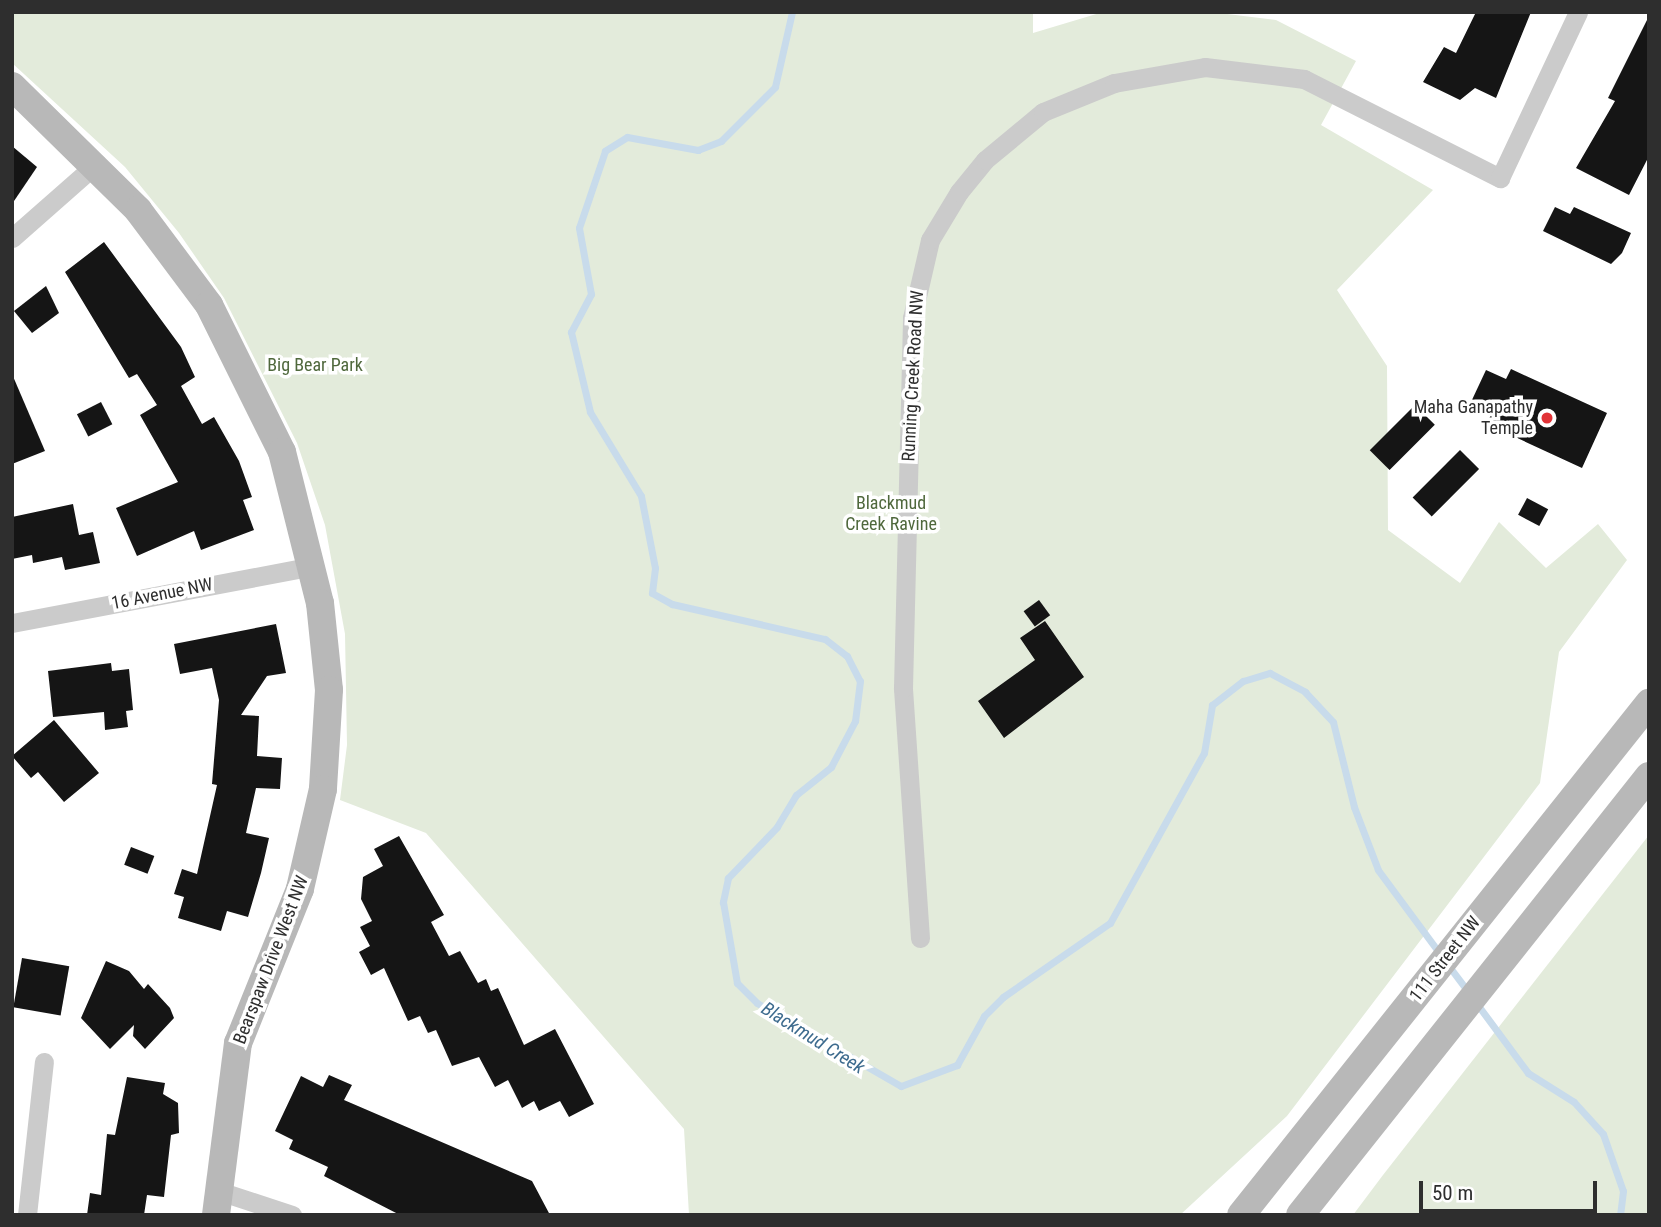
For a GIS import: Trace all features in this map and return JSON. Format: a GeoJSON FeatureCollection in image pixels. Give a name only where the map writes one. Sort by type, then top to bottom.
{"type":"FeatureCollection","features":[{"type":"Feature","properties":{"kind":"main road","name":"Bearspaw Drive West NW"},"geometry":{"type":"LineString","coordinates":[[12,86],[97,163],[175,255],[236,353],[282,452],[313,566],[328,690],[323,789],[300,889],[238,1043],[217,1203]]}},
{"type":"Feature","properties":{"kind":"main road","name":"111 Street NW"},"geometry":{"type":"LineString","coordinates":[[1241,1215],[1649,703]]}},
{"type":"Feature","properties":{"kind":"main road"},"geometry":{"type":"LineString","coordinates":[[1300,1215],[1649,776]]}},
{"type":"Feature","properties":{"kind":"street","name":"Running Creek Road NW"},"geometry":{"type":"LineString","coordinates":[[920,938],[903,688],[912,318],[930,240],[959,192],[993,152],[1042,113],[1114,83],[1205,67],[1304,79],[1500,178],[1578,12]]}},
{"type":"Feature","properties":{"kind":"street"},"geometry":{"type":"LineString","coordinates":[[12,238],[97,163]]}},
{"type":"Feature","properties":{"kind":"street","name":"16 Avenue NW"},"geometry":{"type":"LineString","coordinates":[[12,623],[313,566]]}},
{"type":"Feature","properties":{"kind":"street"},"geometry":{"type":"LineString","coordinates":[[27,1215],[44,1062]]}},
{"type":"Feature","properties":{"kind":"street","name":"Bearspaw Drive West NW"},"geometry":{"type":"LineString","coordinates":[[217,1203],[292,1215]]}},
{"type":"Feature","properties":{"kind":"green space","name":"Blackmud Creek Ravine"},"geometry":{"type":"Polygon","coordinates":[[[12,12],[1033,12],[1033,33],[1103,12],[1211,12],[1276,20],[1356,61],[1321,125],[1433,190],[1337,290],[1387,366],[1388,530],[1460,583],[1499,522],[1546,568],[1598,524],[1627,560],[1559,652],[1540,783],[1287,1116],[1180,1215],[689,1215],[684,1129],[426,833],[340,800],[347,745],[345,634],[325,525],[297,443],[224,298],[179,233],[125,167],[12,63],[12,12]]]}},
{"type":"Feature","properties":{"kind":"green space"},"geometry":{"type":"Polygon","coordinates":[[[1649,835],[1649,1215],[1353,1215],[1383,1175],[1649,835]]]}},
{"type":"Feature","properties":{"kind":"building"},"geometry":{"type":"Polygon","coordinates":[[[1476,12],[1531,12],[1496,98],[1475,88],[1460,100],[1423,82],[1444,47],[1456,53],[1476,12]]]}},
{"type":"Feature","properties":{"kind":"building"},"geometry":{"type":"Polygon","coordinates":[[[1649,16],[1649,156],[1629,195],[1576,168],[1615,101],[1608,98],[1649,16]]]}},
{"type":"Feature","properties":{"kind":"building"},"geometry":{"type":"Polygon","coordinates":[[[12,146],[37,167],[12,204],[12,146]]]}},
{"type":"Feature","properties":{"kind":"building"},"geometry":{"type":"Polygon","coordinates":[[[1555,207],[1570,214],[1574,207],[1631,233],[1622,253],[1611,264],[1543,231],[1555,207]]]}},
{"type":"Feature","properties":{"kind":"building"},"geometry":{"type":"Polygon","coordinates":[[[104,242],[181,347],[195,377],[181,386],[202,424],[214,417],[239,461],[252,497],[243,500],[254,530],[201,550],[194,531],[137,556],[116,508],[178,482],[140,415],[157,405],[137,374],[129,378],[65,272],[104,242]]]}},
{"type":"Feature","properties":{"kind":"building"},"geometry":{"type":"Polygon","coordinates":[[[46,286],[59,313],[32,333],[14,311],[46,286]]]}},
{"type":"Feature","properties":{"kind":"building","name":"Maha Ganapathy Temple"},"geometry":{"type":"Polygon","coordinates":[[[1511,369],[1607,413],[1582,468],[1487,424],[1492,412],[1471,402],[1486,370],[1506,379],[1511,369]]]}},
{"type":"Feature","properties":{"kind":"building"},"geometry":{"type":"Polygon","coordinates":[[[12,374],[45,451],[12,464],[12,374]]]}},
{"type":"Feature","properties":{"kind":"building"},"geometry":{"type":"Polygon","coordinates":[[[101,402],[112,424],[88,437],[77,414],[101,402]]]}},
{"type":"Feature","properties":{"kind":"building"},"geometry":{"type":"Polygon","coordinates":[[[1415,405],[1435,425],[1390,470],[1370,450],[1415,405]]]}},
{"type":"Feature","properties":{"kind":"building"},"geometry":{"type":"Polygon","coordinates":[[[1460,450],[1479,469],[1432,516],[1413,497],[1460,450]]]}},
{"type":"Feature","properties":{"kind":"building"},"geometry":{"type":"Polygon","coordinates":[[[1527,498],[1548,509],[1539,526],[1518,515],[1527,498]]]}},
{"type":"Feature","properties":{"kind":"building"},"geometry":{"type":"Polygon","coordinates":[[[73,504],[79,535],[93,532],[100,563],[65,570],[62,557],[33,563],[32,555],[12,559],[12,517],[73,504]]]}},
{"type":"Feature","properties":{"kind":"building"},"geometry":{"type":"Polygon","coordinates":[[[1039,600],[1050,615],[1035,627],[1024,611],[1039,600]]]}},
{"type":"Feature","properties":{"kind":"building"},"geometry":{"type":"Polygon","coordinates":[[[1045,621],[1084,677],[1004,738],[978,701],[1035,660],[1020,638],[1045,621]]]}},
{"type":"Feature","properties":{"kind":"building"},"geometry":{"type":"Polygon","coordinates":[[[276,624],[286,673],[267,676],[241,715],[259,716],[257,756],[282,758],[280,789],[256,788],[246,833],[269,838],[261,873],[248,917],[227,911],[221,931],[178,918],[184,897],[174,894],[182,869],[197,874],[217,785],[212,784],[219,700],[212,668],[180,674],[174,644],[276,624]]]}},
{"type":"Feature","properties":{"kind":"building"},"geometry":{"type":"Polygon","coordinates":[[[111,663],[112,671],[129,669],[133,710],[126,711],[128,727],[105,730],[104,712],[53,717],[48,671],[111,663]]]}},
{"type":"Feature","properties":{"kind":"building"},"geometry":{"type":"Polygon","coordinates":[[[54,720],[99,773],[64,802],[38,772],[31,778],[12,756],[54,720]]]}},
{"type":"Feature","properties":{"kind":"building"},"geometry":{"type":"Polygon","coordinates":[[[399,836],[444,915],[431,922],[449,956],[460,951],[478,983],[486,979],[491,991],[498,988],[524,1045],[555,1029],[594,1104],[569,1117],[560,1101],[539,1111],[534,1101],[522,1108],[508,1080],[495,1087],[479,1057],[452,1066],[436,1030],[428,1033],[420,1016],[408,1021],[384,968],[371,975],[359,952],[370,946],[360,927],[372,921],[361,899],[363,877],[383,866],[374,849],[399,836]]]}},
{"type":"Feature","properties":{"kind":"building"},"geometry":{"type":"Polygon","coordinates":[[[131,847],[154,856],[148,874],[124,865],[131,847]]]}},
{"type":"Feature","properties":{"kind":"building"},"geometry":{"type":"Polygon","coordinates":[[[22,958],[69,966],[61,1016],[13,1007],[22,958]]]}},
{"type":"Feature","properties":{"kind":"building"},"geometry":{"type":"Polygon","coordinates":[[[106,961],[129,971],[144,989],[148,984],[170,1008],[174,1018],[145,1049],[133,1036],[134,1025],[110,1049],[81,1018],[106,961]]]}},
{"type":"Feature","properties":{"kind":"building"},"geometry":{"type":"Polygon","coordinates":[[[329,1075],[352,1085],[344,1100],[532,1181],[550,1215],[400,1215],[324,1176],[328,1167],[289,1149],[293,1140],[275,1131],[301,1076],[323,1087],[329,1075]]]}},
{"type":"Feature","properties":{"kind":"building"},"geometry":{"type":"Polygon","coordinates":[[[127,1077],[165,1083],[163,1094],[178,1103],[179,1133],[171,1135],[164,1197],[147,1195],[144,1215],[87,1215],[90,1193],[101,1195],[107,1134],[115,1135],[127,1077]]]}},
{"type":"Feature","properties":{"kind":"waterway","name":"Blackmud Creek"},"geometry":{"type":"LineString","coordinates":[[792,12],[775,87],[721,141],[698,150],[627,137],[605,151],[579,228],[591,294],[571,332],[590,412],[641,496],[655,568],[652,593],[672,604],[825,639],[847,656],[860,681],[855,721],[831,767],[796,795],[777,827],[728,878],[723,902],[737,983],[757,1003],[901,1086],[957,1065],[984,1016],[1003,997],[1110,923],[1204,753],[1212,705],[1243,681],[1270,673],[1305,692],[1333,722],[1354,807],[1378,870],[1441,955]]}},
{"type":"Feature","properties":{"kind":"waterway","name":"Blackmud Creek Ravine"},"geometry":{"type":"LineString","coordinates":[[1448,965],[1468,992]]}},
{"type":"Feature","properties":{"kind":"waterway","name":"Blackmud Creek"},"geometry":{"type":"LineString","coordinates":[[1477,1004],[1528,1073],[1574,1102],[1603,1134],[1623,1191],[1620,1215]]}},
{"type":"Feature","properties":{"kind":"place","name":"Maha Ganapathy Temple"},"geometry":{"type":"Point","coordinates":[1547,418]}},
{"type":"Feature","properties":{"kind":"park label","name":"Big Bear Park"},"geometry":{"type":"Point","coordinates":[315,365]}}]}
